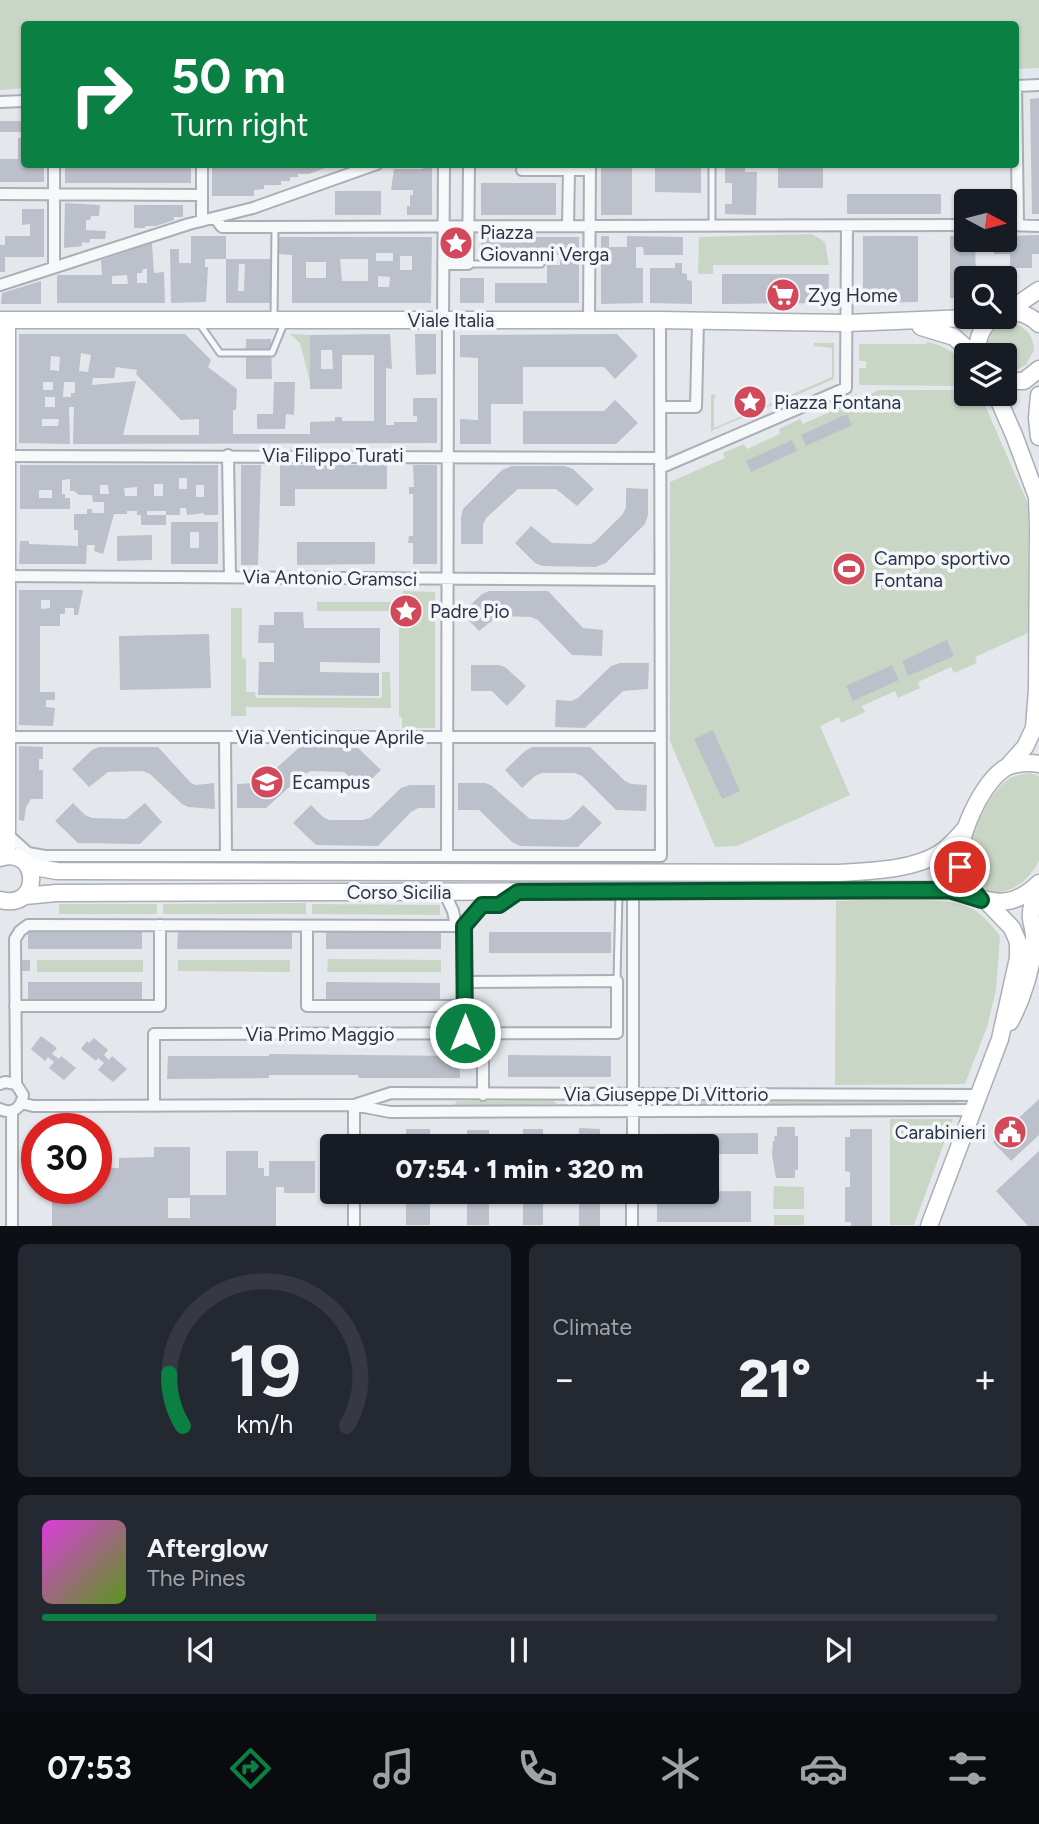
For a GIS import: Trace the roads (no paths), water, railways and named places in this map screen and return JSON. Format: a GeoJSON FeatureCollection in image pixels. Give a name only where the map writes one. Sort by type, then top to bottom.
{"type":"FeatureCollection","features":[{"type":"Feature","properties":{"kind":"main road"},"geometry":{"type":"LineString","coordinates":[[1017,304],[1039,290]]}},
{"type":"Feature","properties":{"kind":"main road"},"geometry":{"type":"LineString","coordinates":[[1017,315],[1028,315],[1039,324]]}},
{"type":"Feature","properties":{"kind":"main road"},"geometry":{"type":"LineString","coordinates":[[902,323],[954,319]]}},
{"type":"Feature","properties":{"kind":"main road","name":"Viale Italia"},"geometry":{"type":"LineString","coordinates":[[4,320],[660,320],[902,323]]}},
{"type":"Feature","properties":{"kind":"main road"},"geometry":{"type":"LineString","coordinates":[[2,856],[7,834],[4,737],[4,320]]}},
{"type":"Feature","properties":{"kind":"main road"},"geometry":{"type":"LineString","coordinates":[[902,323],[938,331],[961,343]]}},
{"type":"Feature","properties":{"kind":"main road"},"geometry":{"type":"LineString","coordinates":[[1017,382],[1039,369]]}},
{"type":"Feature","properties":{"kind":"main road"},"geometry":{"type":"LineString","coordinates":[[1039,395],[1039,437]]}},
{"type":"Feature","properties":{"kind":"main road"},"geometry":{"type":"LineString","coordinates":[[929,1226],[1000,1039],[1018,958],[1017,942],[1012,928],[964,879],[959,856],[964,830],[988,787],[1025,747],[1034,728],[1037,690],[1037,497],[1001,406]]}},
{"type":"Feature","properties":{"kind":"main road"},"geometry":{"type":"LineString","coordinates":[[1007,767],[1032,762],[1039,764]]}},
{"type":"Feature","properties":{"kind":"main road","name":"Corso Sicilia"},"geometry":{"type":"LineString","coordinates":[[2,856],[15,857],[28,866],[57,871],[867,872],[927,859],[942,852],[964,830]]}},
{"type":"Feature","properties":{"kind":"main road"},"geometry":{"type":"LineString","coordinates":[[25,896],[32,882],[28,866]]}},
{"type":"Feature","properties":{"kind":"main road"},"geometry":{"type":"LineString","coordinates":[[984,901],[1010,901],[1022,897],[1039,884]]}},
{"type":"Feature","properties":{"kind":"main road"},"geometry":{"type":"LineString","coordinates":[[1000,1039],[1019,1005],[1031,957],[1034,938],[1032,902],[1039,884]]}},
{"type":"Feature","properties":{"kind":"main road","name":"Corso Sicilia"},"geometry":{"type":"LineString","coordinates":[[0,900],[10,902],[25,896],[56,893],[949,890],[984,901]]}},
{"type":"Feature","properties":{"kind":"street"},"geometry":{"type":"LineString","coordinates":[[1019,85],[1039,85]]}},
{"type":"Feature","properties":{"kind":"street"},"geometry":{"type":"LineString","coordinates":[[0,102],[21,101]]}},
{"type":"Feature","properties":{"kind":"street"},"geometry":{"type":"LineString","coordinates":[[54,168],[54,266]]}},
{"type":"Feature","properties":{"kind":"street"},"geometry":{"type":"LineString","coordinates":[[202,168],[202,220]]}},
{"type":"Feature","properties":{"kind":"street"},"geometry":{"type":"LineString","coordinates":[[0,285],[202,220],[253,208],[366,168]]}},
{"type":"Feature","properties":{"kind":"street"},"geometry":{"type":"LineString","coordinates":[[444,168],[438,226],[443,264],[449,456],[447,856]]}},
{"type":"Feature","properties":{"kind":"street"},"geometry":{"type":"LineString","coordinates":[[443,264],[468,264],[469,168]]}},
{"type":"Feature","properties":{"kind":"street"},"geometry":{"type":"LineString","coordinates":[[522,170],[583,168]]}},
{"type":"Feature","properties":{"kind":"street"},"geometry":{"type":"LineString","coordinates":[[589,320],[590,168]]}},
{"type":"Feature","properties":{"kind":"street"},"geometry":{"type":"LineString","coordinates":[[1017,168],[1018,225],[1039,226]]}},
{"type":"Feature","properties":{"kind":"street"},"geometry":{"type":"LineString","coordinates":[[568,226],[569,170]]}},
{"type":"Feature","properties":{"kind":"street"},"geometry":{"type":"LineString","coordinates":[[0,194],[202,195]]}},
{"type":"Feature","properties":{"kind":"street"},"geometry":{"type":"LineString","coordinates":[[215,218],[222,227],[954,225]]}},
{"type":"Feature","properties":{"kind":"street"},"geometry":{"type":"LineString","coordinates":[[660,463],[846,388],[847,226]]}},
{"type":"Feature","properties":{"kind":"street"},"geometry":{"type":"LineString","coordinates":[[7,834],[28,853],[45,856],[660,856],[660,320]]}},
{"type":"Feature","properties":{"kind":"street"},"geometry":{"type":"LineString","coordinates":[[660,407],[696,408],[698,321]]}},
{"type":"Feature","properties":{"kind":"street","name":"Via Filippo Turati"},"geometry":{"type":"LineString","coordinates":[[5,454],[449,456],[660,463]]}},
{"type":"Feature","properties":{"kind":"street"},"geometry":{"type":"LineString","coordinates":[[228,455],[230,577]]}},
{"type":"Feature","properties":{"kind":"street","name":"Via Antonio Gramsci"},"geometry":{"type":"LineString","coordinates":[[4,576],[660,580]]}},
{"type":"Feature","properties":{"kind":"street","name":"Via Venticinque Aprile"},"geometry":{"type":"LineString","coordinates":[[4,737],[660,737]]}},
{"type":"Feature","properties":{"kind":"street"},"geometry":{"type":"LineString","coordinates":[[225,737],[226,855]]}},
{"type":"Feature","properties":{"kind":"street"},"geometry":{"type":"LineString","coordinates":[[397,872],[420,856]]}},
{"type":"Feature","properties":{"kind":"street"},"geometry":{"type":"LineString","coordinates":[[490,856],[510,872]]}},
{"type":"Feature","properties":{"kind":"street"},"geometry":{"type":"LineString","coordinates":[[573,873],[599,856]]}},
{"type":"Feature","properties":{"kind":"street"},"geometry":{"type":"LineString","coordinates":[[444,892],[460,926],[465,1033]]}},
{"type":"Feature","properties":{"kind":"street"},"geometry":{"type":"LineString","coordinates":[[12,1226],[6,1110],[22,1103],[23,1095],[16,1084],[15,939],[28,925],[460,926],[482,905],[499,905],[518,892]]}},
{"type":"Feature","properties":{"kind":"street"},"geometry":{"type":"LineString","coordinates":[[626,892],[633,1134]]}},
{"type":"Feature","properties":{"kind":"street"},"geometry":{"type":"LineString","coordinates":[[15,1006],[160,1006],[160,925]]}},
{"type":"Feature","properties":{"kind":"street","name":"Via Primo Maggio"},"geometry":{"type":"LineString","coordinates":[[307,926],[307,1006],[464,1006]]}},
{"type":"Feature","properties":{"kind":"street"},"geometry":{"type":"LineString","coordinates":[[464,982],[617,981]]}},
{"type":"Feature","properties":{"kind":"street","name":"Via Primo Maggio"},"geometry":{"type":"LineString","coordinates":[[154,1106],[154,1034],[617,1033],[617,981]]}},
{"type":"Feature","properties":{"kind":"street"},"geometry":{"type":"LineString","coordinates":[[483,1033],[483,1095]]}},
{"type":"Feature","properties":{"kind":"street"},"geometry":{"type":"LineString","coordinates":[[0,1084],[16,1084]]}},
{"type":"Feature","properties":{"kind":"street","name":"Via Giuseppe Di Vittorio"},"geometry":{"type":"LineString","coordinates":[[354,1105],[391,1093],[632,1094],[977,1103]]}},
{"type":"Feature","properties":{"kind":"street","name":"Via Giuseppe Di Vittorio"},"geometry":{"type":"LineString","coordinates":[[22,1103],[33,1106],[354,1105],[390,1112],[633,1112],[977,1103]]}},
{"type":"Feature","properties":{"kind":"street"},"geometry":{"type":"LineString","coordinates":[[354,1105],[354,1134]]}},
{"type":"Feature","properties":{"kind":"street"},"geometry":{"type":"LineString","coordinates":[[354,1204],[354,1226]]}},
{"type":"Feature","properties":{"kind":"street"},"geometry":{"type":"LineString","coordinates":[[632,1204],[632,1226]]}},
{"type":"Feature","properties":{"kind":"lane"},"geometry":{"type":"LineString","coordinates":[[712,168],[712,225]]}},
{"type":"Feature","properties":{"kind":"lane"},"geometry":{"type":"LineString","coordinates":[[197,320],[220,353],[272,353],[280,320],[275,227]]}},
{"type":"Feature","properties":{"kind":"lane"},"geometry":{"type":"LineString","coordinates":[[468,264],[541,264]]}},
{"type":"Feature","properties":{"kind":"lane"},"geometry":{"type":"LineString","coordinates":[[617,981],[626,892]]}},
{"type":"Feature","properties":{"kind":"place","name":"Piazza Giovanni Verga"},"geometry":{"type":"Point","coordinates":[456,243]}},
{"type":"Feature","properties":{"kind":"place","name":"Zyg Home"},"geometry":{"type":"Point","coordinates":[783,295]}},
{"type":"Feature","properties":{"kind":"place","name":"Piazza Fontana"},"geometry":{"type":"Point","coordinates":[750,402]}},
{"type":"Feature","properties":{"kind":"place","name":"Campo sportivo Fontana"},"geometry":{"type":"Point","coordinates":[849,569]}},
{"type":"Feature","properties":{"kind":"place","name":"Padre Pio"},"geometry":{"type":"Point","coordinates":[406,611]}},
{"type":"Feature","properties":{"kind":"place","name":"Ecampus"},"geometry":{"type":"Point","coordinates":[267,782]}},
{"type":"Feature","properties":{"kind":"place","name":"Carabinieri"},"geometry":{"type":"Point","coordinates":[1010,1132]}}]}
